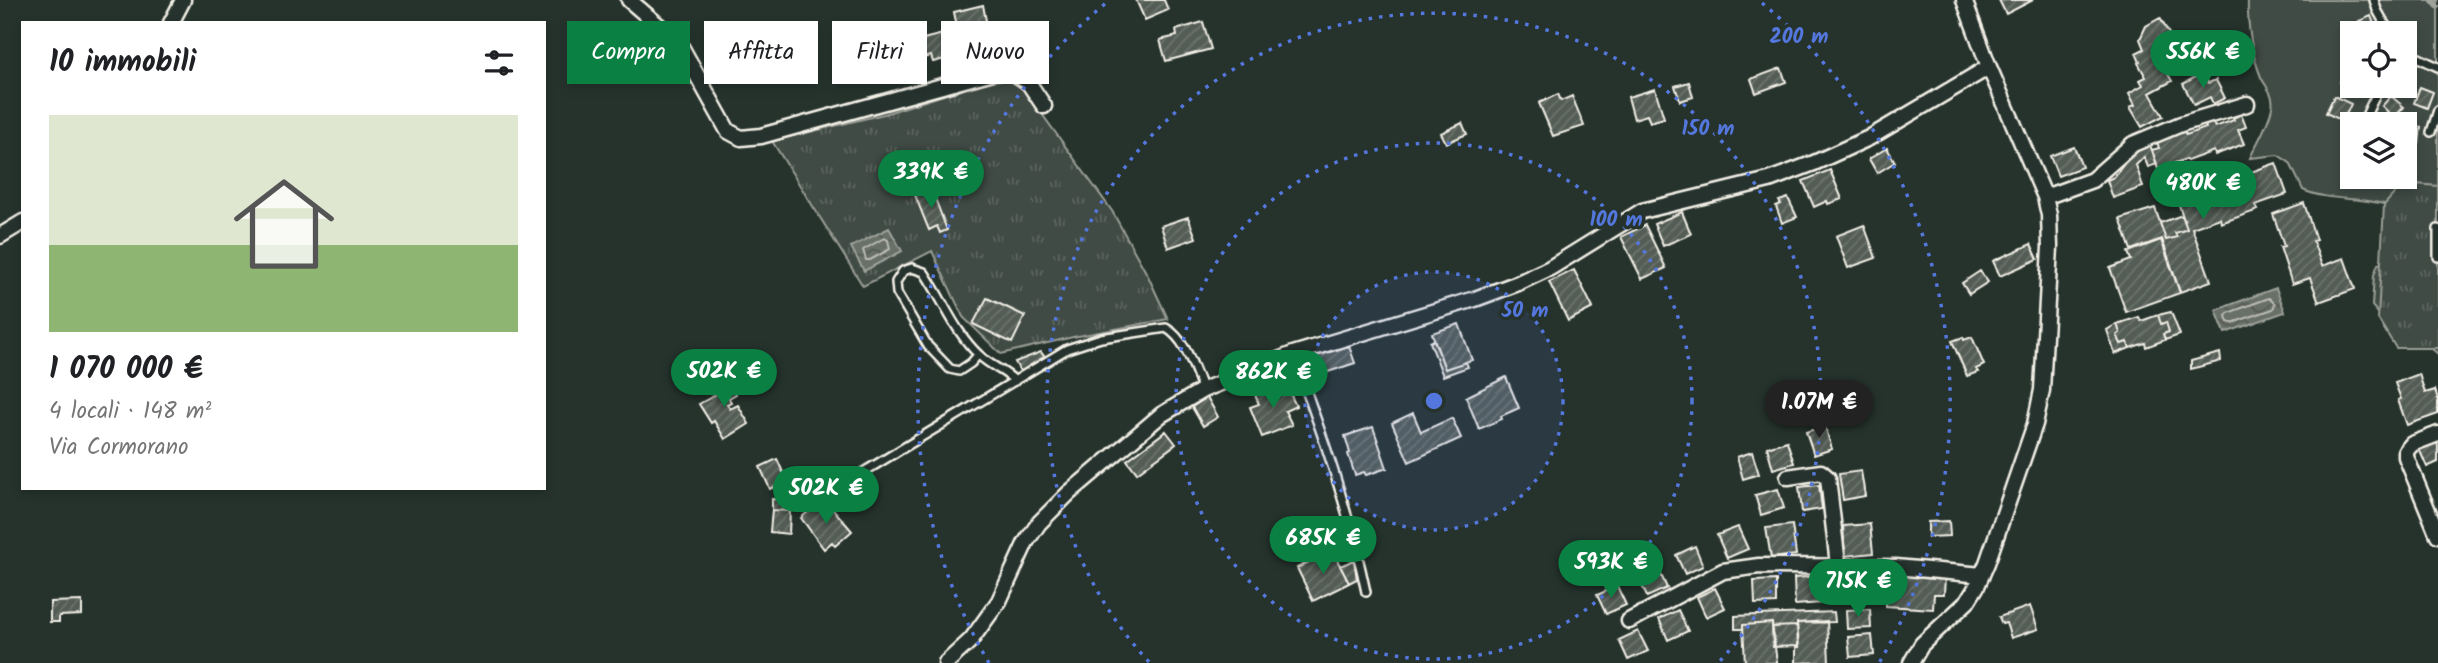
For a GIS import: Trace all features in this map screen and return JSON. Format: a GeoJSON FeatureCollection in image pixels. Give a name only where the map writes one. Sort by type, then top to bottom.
{"type":"FeatureCollection","features":[{"type":"Feature","properties":{"kind":"street"},"geometry":{"type":"LineString","coordinates":[[172,21],[183,0]]}},
{"type":"Feature","properties":{"kind":"street"},"geometry":{"type":"LineString","coordinates":[[629,0],[679,43],[728,131],[741,138],[761,136],[993,72],[1009,70],[1028,82],[1044,106]]}},
{"type":"Feature","properties":{"kind":"street"},"geometry":{"type":"LineString","coordinates":[[1911,663],[1922,644],[1966,602],[1982,575],[2039,408],[2042,390],[2050,247],[2049,215],[2045,197],[1964,0]]}},
{"type":"Feature","properties":{"kind":"street"},"geometry":{"type":"LineString","coordinates":[[946,663],[971,640],[999,601],[1027,542],[1040,523],[1069,493],[1161,415],[1203,390],[1293,354],[1475,299],[1518,283],[1550,268],[1642,211],[1769,180],[1814,163],[1869,138],[1989,66]]}},
{"type":"Feature","properties":{"kind":"street"},"geometry":{"type":"LineString","coordinates":[[2045,197],[2092,180],[2133,144],[2181,124],[2247,104]]}},
{"type":"Feature","properties":{"kind":"street"},"geometry":{"type":"LineString","coordinates":[[0,236],[21,223]]}},
{"type":"Feature","properties":{"kind":"street"},"geometry":{"type":"LineString","coordinates":[[2438,434],[2412,444],[2406,451],[2406,457],[2438,536]]}},
{"type":"Feature","properties":{"kind":"street"},"geometry":{"type":"LineString","coordinates":[[1787,477],[1821,472],[1828,478],[1838,565]]}},
{"type":"Feature","properties":{"kind":"street"},"geometry":{"type":"LineString","coordinates":[[1629,621],[1723,571],[1770,565],[1838,565],[1982,575]]}},
{"type":"Feature","properties":{"kind":"lane"},"geometry":{"type":"LineString","coordinates":[[2374,0],[2383,21]]}},
{"type":"Feature","properties":{"kind":"lane"},"geometry":{"type":"LineString","coordinates":[[2417,57],[2438,66]]}},
{"type":"Feature","properties":{"kind":"lane"},"geometry":{"type":"LineString","coordinates":[[2431,132],[2438,110]]}},
{"type":"Feature","properties":{"kind":"lane"},"geometry":{"type":"LineString","coordinates":[[2438,229],[2438,257]]}},
{"type":"Feature","properties":{"kind":"lane"},"geometry":{"type":"LineString","coordinates":[[978,355],[959,371],[950,369],[928,346],[897,293],[896,282],[903,271],[912,268],[924,272],[978,355],[1004,370],[1015,381]]}},
{"type":"Feature","properties":{"kind":"lane"},"geometry":{"type":"LineString","coordinates":[[795,489],[816,482],[847,482],[1067,349],[1101,338],[1166,328],[1175,333],[1203,390]]}},
{"type":"Feature","properties":{"kind":"lane"},"geometry":{"type":"LineString","coordinates":[[1293,354],[1327,444],[1355,540],[1366,592]]}},
{"type":"Feature","properties":{"kind":"green space"},"geometry":{"type":"Polygon","coordinates":[[[2248,0],[2438,0],[2438,354],[2372,306],[2374,275],[2381,263],[2390,206],[2313,194],[2303,190],[2290,163],[2278,155],[2250,158],[2273,103],[2261,77],[2251,39],[2248,0]]]}},
{"type":"Feature","properties":{"kind":"green space"},"geometry":{"type":"Polygon","coordinates":[[[978,84],[1015,84],[1026,92],[1112,211],[1168,319],[1001,354],[963,317],[932,251],[863,286],[772,141],[884,114],[978,84]]]}},
{"type":"Feature","properties":{"kind":"green space"},"geometry":{"type":"Polygon","coordinates":[[[2417,184],[2438,186],[2438,348],[2396,348],[2378,319],[2384,205],[2399,189],[2417,189],[2417,184]]]}},
{"type":"Feature","properties":{"kind":"water"},"geometry":{"type":"Polygon","coordinates":[[[889,228],[902,251],[864,271],[851,247],[889,228]]]}},
{"type":"Feature","properties":{"kind":"water"},"geometry":{"type":"Polygon","coordinates":[[[2276,288],[2285,312],[2225,333],[2216,310],[2276,288]]]}},
{"type":"Feature","properties":{"kind":"building"},"geometry":{"type":"Polygon","coordinates":[[[1136,0],[1164,0],[1168,10],[1145,20],[1136,0]]]}},
{"type":"Feature","properties":{"kind":"building"},"geometry":{"type":"Polygon","coordinates":[[[1999,0],[2033,0],[2006,14],[1999,0]]]}},
{"type":"Feature","properties":{"kind":"building"},"geometry":{"type":"Polygon","coordinates":[[[983,5],[986,21],[956,21],[954,12],[983,5]]]}},
{"type":"Feature","properties":{"kind":"building"},"geometry":{"type":"Polygon","coordinates":[[[2371,16],[2373,21],[2359,21],[2371,16]]]}},
{"type":"Feature","properties":{"kind":"building"},"geometry":{"type":"Polygon","coordinates":[[[2160,18],[2176,46],[2158,56],[2172,81],[2150,93],[2163,116],[2142,127],[2130,107],[2135,105],[2129,93],[2143,85],[2140,80],[2146,77],[2136,53],[2144,49],[2140,39],[2146,26],[2160,18]]]}},
{"type":"Feature","properties":{"kind":"building"},"geometry":{"type":"Polygon","coordinates":[[[1203,22],[1211,49],[1166,61],[1160,40],[1177,36],[1176,30],[1203,22]]]}},
{"type":"Feature","properties":{"kind":"building"},"geometry":{"type":"Polygon","coordinates":[[[941,34],[941,60],[933,62],[931,56],[927,57],[927,38],[941,34]]]}},
{"type":"Feature","properties":{"kind":"building"},"geometry":{"type":"Polygon","coordinates":[[[1781,68],[1786,82],[1756,93],[1751,79],[1781,68]]]}},
{"type":"Feature","properties":{"kind":"building"},"geometry":{"type":"Polygon","coordinates":[[[2203,73],[2208,83],[2216,80],[2225,98],[2213,104],[2210,97],[2194,105],[2183,84],[2203,73]]]}},
{"type":"Feature","properties":{"kind":"building"},"geometry":{"type":"Polygon","coordinates":[[[1689,82],[1693,97],[1680,101],[1675,86],[1689,82]]]}},
{"type":"Feature","properties":{"kind":"building"},"geometry":{"type":"Polygon","coordinates":[[[2420,87],[2433,92],[2427,108],[2414,103],[2420,87]]]}},
{"type":"Feature","properties":{"kind":"building"},"geometry":{"type":"Polygon","coordinates":[[[1655,89],[1664,118],[1650,122],[1647,115],[1634,119],[1628,97],[1655,89]]]}},
{"type":"Feature","properties":{"kind":"building"},"geometry":{"type":"Polygon","coordinates":[[[1558,94],[1561,101],[1572,96],[1584,126],[1553,136],[1539,103],[1558,94]]]}},
{"type":"Feature","properties":{"kind":"building"},"geometry":{"type":"Polygon","coordinates":[[[2334,96],[2351,104],[2347,112],[2340,112],[2340,120],[2326,113],[2334,96]]]}},
{"type":"Feature","properties":{"kind":"building"},"geometry":{"type":"Polygon","coordinates":[[[2389,98],[2393,98],[2404,107],[2399,112],[2388,112],[2382,106],[2389,98]]]}},
{"type":"Feature","properties":{"kind":"building"},"geometry":{"type":"Polygon","coordinates":[[[2241,114],[2246,127],[2238,130],[2244,144],[2215,155],[2214,151],[2158,169],[2152,150],[2159,148],[2157,142],[2184,130],[2186,135],[2206,128],[2205,125],[2212,122],[2215,127],[2234,120],[2233,118],[2241,114]]]}},
{"type":"Feature","properties":{"kind":"building"},"geometry":{"type":"Polygon","coordinates":[[[1462,123],[1467,134],[1446,143],[1441,133],[1462,123]]]}},
{"type":"Feature","properties":{"kind":"building"},"geometry":{"type":"Polygon","coordinates":[[[2417,127],[2421,127],[2417,143],[2417,127]]]}},
{"type":"Feature","properties":{"kind":"building"},"geometry":{"type":"Polygon","coordinates":[[[2150,145],[2157,164],[2148,167],[2144,157],[2136,165],[2143,187],[2113,198],[2107,180],[2114,177],[2134,151],[2150,145]]]}},
{"type":"Feature","properties":{"kind":"building"},"geometry":{"type":"Polygon","coordinates":[[[2074,147],[2082,167],[2058,176],[2050,156],[2074,147]]]}},
{"type":"Feature","properties":{"kind":"building"},"geometry":{"type":"Polygon","coordinates":[[[1887,148],[1895,162],[1877,173],[1869,159],[1887,148]]]}},
{"type":"Feature","properties":{"kind":"building"},"geometry":{"type":"Polygon","coordinates":[[[2276,163],[2287,194],[2255,205],[2258,210],[2221,223],[2220,218],[2192,228],[2211,281],[2180,292],[2162,239],[2131,250],[2120,219],[2155,208],[2166,240],[2177,237],[2175,233],[2187,229],[2177,199],[2213,187],[2214,191],[2241,182],[2240,176],[2276,163]]]}},
{"type":"Feature","properties":{"kind":"building"},"geometry":{"type":"Polygon","coordinates":[[[1830,170],[1842,199],[1828,204],[1827,201],[1814,207],[1803,181],[1830,170]]]}},
{"type":"Feature","properties":{"kind":"building"},"geometry":{"type":"Polygon","coordinates":[[[931,188],[947,230],[940,233],[937,226],[929,230],[915,195],[931,188]]]}},
{"type":"Feature","properties":{"kind":"building"},"geometry":{"type":"Polygon","coordinates":[[[1788,198],[1797,217],[1782,223],[1776,206],[1781,204],[1779,201],[1788,198]]]}},
{"type":"Feature","properties":{"kind":"building"},"geometry":{"type":"Polygon","coordinates":[[[2304,203],[2322,266],[2344,258],[2355,289],[2319,302],[2310,278],[2292,284],[2280,247],[2284,246],[2273,214],[2304,203]]]}},
{"type":"Feature","properties":{"kind":"building"},"geometry":{"type":"Polygon","coordinates":[[[1682,212],[1691,234],[1663,246],[1654,224],[1682,212]]]}},
{"type":"Feature","properties":{"kind":"building"},"geometry":{"type":"Polygon","coordinates":[[[2182,215],[2187,229],[2175,233],[2177,237],[2166,240],[2160,223],[2182,215]]]}},
{"type":"Feature","properties":{"kind":"building"},"geometry":{"type":"Polygon","coordinates":[[[1188,217],[1196,238],[1168,248],[1161,226],[1188,217]]]}},
{"type":"Feature","properties":{"kind":"building"},"geometry":{"type":"Polygon","coordinates":[[[1645,225],[1666,268],[1642,279],[1621,237],[1645,225]]]}},
{"type":"Feature","properties":{"kind":"building"},"geometry":{"type":"Polygon","coordinates":[[[1864,225],[1876,258],[1848,268],[1836,236],[1864,225]]]}},
{"type":"Feature","properties":{"kind":"building"},"geometry":{"type":"Polygon","coordinates":[[[2161,240],[2180,293],[2126,312],[2110,268],[2131,260],[2128,252],[2161,240]]]}},
{"type":"Feature","properties":{"kind":"building"},"geometry":{"type":"Polygon","coordinates":[[[2031,244],[2038,259],[2000,276],[1993,261],[2031,244]]]}},
{"type":"Feature","properties":{"kind":"building"},"geometry":{"type":"Polygon","coordinates":[[[1574,270],[1593,308],[1568,321],[1549,282],[1574,270]]]}},
{"type":"Feature","properties":{"kind":"building"},"geometry":{"type":"Polygon","coordinates":[[[1980,271],[1988,282],[1969,294],[1962,283],[1980,271]]]}},
{"type":"Feature","properties":{"kind":"building"},"geometry":{"type":"Polygon","coordinates":[[[987,298],[1025,316],[1012,343],[973,324],[987,298]]]}},
{"type":"Feature","properties":{"kind":"building"},"geometry":{"type":"Polygon","coordinates":[[[2171,312],[2180,335],[2165,340],[2163,334],[2169,332],[2166,322],[2161,324],[2158,315],[2171,312]]]}},
{"type":"Feature","properties":{"kind":"building"},"geometry":{"type":"Polygon","coordinates":[[[2158,315],[2161,324],[2166,322],[2169,332],[2163,334],[2165,340],[2146,347],[2145,343],[2130,348],[2127,342],[2121,344],[2117,335],[2120,333],[2117,324],[2139,317],[2141,321],[2158,315]]]}},
{"type":"Feature","properties":{"kind":"building"},"geometry":{"type":"Polygon","coordinates":[[[1459,324],[1472,360],[1445,369],[1432,333],[1459,324]]]}},
{"type":"Feature","properties":{"kind":"building"},"geometry":{"type":"Polygon","coordinates":[[[2117,324],[2120,333],[2117,335],[2121,344],[2127,342],[2130,348],[2115,354],[2107,330],[2117,324]]]}},
{"type":"Feature","properties":{"kind":"building"},"geometry":{"type":"Polygon","coordinates":[[[1963,337],[1964,340],[1972,337],[1984,365],[1976,369],[1978,372],[1967,376],[1952,341],[1963,337]]]}},
{"type":"Feature","properties":{"kind":"building"},"geometry":{"type":"Polygon","coordinates":[[[1434,340],[1445,369],[1466,362],[1468,367],[1443,376],[1430,342],[1434,340]]]}},
{"type":"Feature","properties":{"kind":"building"},"geometry":{"type":"Polygon","coordinates":[[[1349,346],[1355,363],[1322,374],[1317,356],[1349,346]]]}},
{"type":"Feature","properties":{"kind":"building"},"geometry":{"type":"Polygon","coordinates":[[[1041,352],[1046,359],[1021,373],[1015,362],[1041,352]]]}},
{"type":"Feature","properties":{"kind":"building"},"geometry":{"type":"Polygon","coordinates":[[[2220,353],[2221,361],[2191,369],[2191,361],[2220,353]]]}},
{"type":"Feature","properties":{"kind":"building"},"geometry":{"type":"Polygon","coordinates":[[[2419,374],[2425,393],[2435,390],[2438,414],[2407,425],[2395,383],[2419,374]]]}},
{"type":"Feature","properties":{"kind":"building"},"geometry":{"type":"Polygon","coordinates":[[[725,375],[736,394],[729,398],[731,402],[727,404],[730,409],[738,405],[749,424],[725,439],[699,404],[715,395],[709,385],[725,375]]]}},
{"type":"Feature","properties":{"kind":"building"},"geometry":{"type":"Polygon","coordinates":[[[1506,377],[1519,408],[1479,429],[1466,397],[1506,377]]]}},
{"type":"Feature","properties":{"kind":"building"},"geometry":{"type":"Polygon","coordinates":[[[1285,383],[1296,406],[1285,411],[1292,425],[1262,437],[1250,407],[1259,404],[1255,395],[1285,383]]]}},
{"type":"Feature","properties":{"kind":"building"},"geometry":{"type":"Polygon","coordinates":[[[1207,397],[1218,417],[1203,426],[1192,407],[1207,397]]]}},
{"type":"Feature","properties":{"kind":"building"},"geometry":{"type":"Polygon","coordinates":[[[1413,413],[1421,432],[1452,418],[1461,438],[1409,462],[1392,423],[1413,413]]]}},
{"type":"Feature","properties":{"kind":"building"},"geometry":{"type":"Polygon","coordinates":[[[1825,426],[1832,449],[1814,455],[1806,432],[1825,426]]]}},
{"type":"Feature","properties":{"kind":"building"},"geometry":{"type":"Polygon","coordinates":[[[1373,427],[1387,468],[1366,475],[1364,472],[1355,475],[1345,436],[1373,427]]]}},
{"type":"Feature","properties":{"kind":"building"},"geometry":{"type":"Polygon","coordinates":[[[1166,431],[1176,444],[1137,473],[1127,460],[1166,431]]]}},
{"type":"Feature","properties":{"kind":"building"},"geometry":{"type":"Polygon","coordinates":[[[1787,441],[1794,463],[1773,469],[1767,447],[1787,441]]]}},
{"type":"Feature","properties":{"kind":"building"},"geometry":{"type":"Polygon","coordinates":[[[2436,441],[2438,462],[2427,467],[2419,449],[2436,441]]]}},
{"type":"Feature","properties":{"kind":"building"},"geometry":{"type":"Polygon","coordinates":[[[1752,452],[1759,474],[1743,479],[1737,457],[1752,452]]]}},
{"type":"Feature","properties":{"kind":"building"},"geometry":{"type":"Polygon","coordinates":[[[777,459],[787,481],[770,489],[760,467],[777,459]]]}},
{"type":"Feature","properties":{"kind":"building"},"geometry":{"type":"Polygon","coordinates":[[[1861,471],[1865,496],[1843,500],[1839,474],[1861,471]]]}},
{"type":"Feature","properties":{"kind":"building"},"geometry":{"type":"Polygon","coordinates":[[[1819,485],[1822,509],[1802,512],[1799,487],[1819,485]]]}},
{"type":"Feature","properties":{"kind":"building"},"geometry":{"type":"Polygon","coordinates":[[[1778,489],[1784,508],[1761,515],[1755,495],[1778,489]]]}},
{"type":"Feature","properties":{"kind":"building"},"geometry":{"type":"Polygon","coordinates":[[[772,499],[794,500],[793,511],[772,510],[772,499]]]}},
{"type":"Feature","properties":{"kind":"building"},"geometry":{"type":"Polygon","coordinates":[[[818,503],[828,513],[833,509],[852,531],[835,546],[832,542],[824,549],[801,518],[818,503]]]}},
{"type":"Feature","properties":{"kind":"building"},"geometry":{"type":"Polygon","coordinates":[[[772,510],[790,511],[789,534],[770,532],[772,510]]]}},
{"type":"Feature","properties":{"kind":"building"},"geometry":{"type":"Polygon","coordinates":[[[1949,521],[1950,536],[1928,537],[1928,522],[1949,521]]]}},
{"type":"Feature","properties":{"kind":"building"},"geometry":{"type":"Polygon","coordinates":[[[1870,524],[1873,553],[1845,556],[1843,526],[1870,524]]]}},
{"type":"Feature","properties":{"kind":"building"},"geometry":{"type":"Polygon","coordinates":[[[1792,525],[1796,555],[1771,558],[1766,528],[1792,525]]]}},
{"type":"Feature","properties":{"kind":"building"},"geometry":{"type":"Polygon","coordinates":[[[1738,527],[1748,549],[1727,558],[1717,535],[1738,527]]]}},
{"type":"Feature","properties":{"kind":"building"},"geometry":{"type":"Polygon","coordinates":[[[1695,546],[1703,566],[1685,574],[1676,555],[1695,546]]]}},
{"type":"Feature","properties":{"kind":"building"},"geometry":{"type":"Polygon","coordinates":[[[1332,550],[1349,583],[1313,601],[1297,568],[1332,550]]]}},
{"type":"Feature","properties":{"kind":"building"},"geometry":{"type":"Polygon","coordinates":[[[1354,560],[1357,579],[1349,583],[1340,566],[1354,560]]]}},
{"type":"Feature","properties":{"kind":"building"},"geometry":{"type":"Polygon","coordinates":[[[1657,566],[1667,588],[1647,597],[1637,574],[1657,566]]]}},
{"type":"Feature","properties":{"kind":"building"},"geometry":{"type":"Polygon","coordinates":[[[1888,573],[1945,577],[1944,594],[1934,594],[1933,609],[1886,606],[1888,573]]]}},
{"type":"Feature","properties":{"kind":"building"},"geometry":{"type":"Polygon","coordinates":[[[1857,575],[1857,581],[1869,580],[1869,601],[1846,602],[1844,576],[1857,575]]]}},
{"type":"Feature","properties":{"kind":"building"},"geometry":{"type":"Polygon","coordinates":[[[1821,576],[1822,603],[1795,605],[1794,578],[1821,576]]]}},
{"type":"Feature","properties":{"kind":"building"},"geometry":{"type":"Polygon","coordinates":[[[1776,580],[1776,603],[1755,604],[1754,581],[1776,580]]]}},
{"type":"Feature","properties":{"kind":"building"},"geometry":{"type":"Polygon","coordinates":[[[1617,586],[1626,605],[1606,614],[1597,595],[1617,586]]]}},
{"type":"Feature","properties":{"kind":"building"},"geometry":{"type":"Polygon","coordinates":[[[1715,588],[1725,608],[1706,617],[1697,597],[1715,588]]]}},
{"type":"Feature","properties":{"kind":"building"},"geometry":{"type":"Polygon","coordinates":[[[82,601],[82,615],[59,616],[59,622],[50,622],[50,602],[82,601]]]}},
{"type":"Feature","properties":{"kind":"building"},"geometry":{"type":"Polygon","coordinates":[[[2030,606],[2038,629],[2011,638],[2006,623],[2002,624],[1999,617],[2030,606]]]}},
{"type":"Feature","properties":{"kind":"building"},"geometry":{"type":"Polygon","coordinates":[[[1870,609],[1871,628],[1847,629],[1846,610],[1870,609]]]}},
{"type":"Feature","properties":{"kind":"building"},"geometry":{"type":"Polygon","coordinates":[[[1678,610],[1688,631],[1668,640],[1659,619],[1678,610]]]}},
{"type":"Feature","properties":{"kind":"building"},"geometry":{"type":"Polygon","coordinates":[[[1834,612],[1835,622],[1772,627],[1772,623],[1743,625],[1743,629],[1735,629],[1735,616],[1834,612]]]}},
{"type":"Feature","properties":{"kind":"building"},"geometry":{"type":"Polygon","coordinates":[[[1827,621],[1829,662],[1796,663],[1796,647],[1799,647],[1797,623],[1827,621]]]}},
{"type":"Feature","properties":{"kind":"building"},"geometry":{"type":"Polygon","coordinates":[[[1772,623],[1777,663],[1745,663],[1743,625],[1772,623]]]}},
{"type":"Feature","properties":{"kind":"building"},"geometry":{"type":"Polygon","coordinates":[[[1797,626],[1798,646],[1773,647],[1772,627],[1797,626]]]}},
{"type":"Feature","properties":{"kind":"building"},"geometry":{"type":"Polygon","coordinates":[[[1638,631],[1648,651],[1628,660],[1619,640],[1638,631]]]}},
{"type":"Feature","properties":{"kind":"building"},"geometry":{"type":"Polygon","coordinates":[[[1872,635],[1874,655],[1850,657],[1848,637],[1872,635]]]}},
{"type":"Feature","properties":{"kind":"waterway"},"geometry":{"type":"LineString","coordinates":[[2432,0],[2438,7]]}}]}
